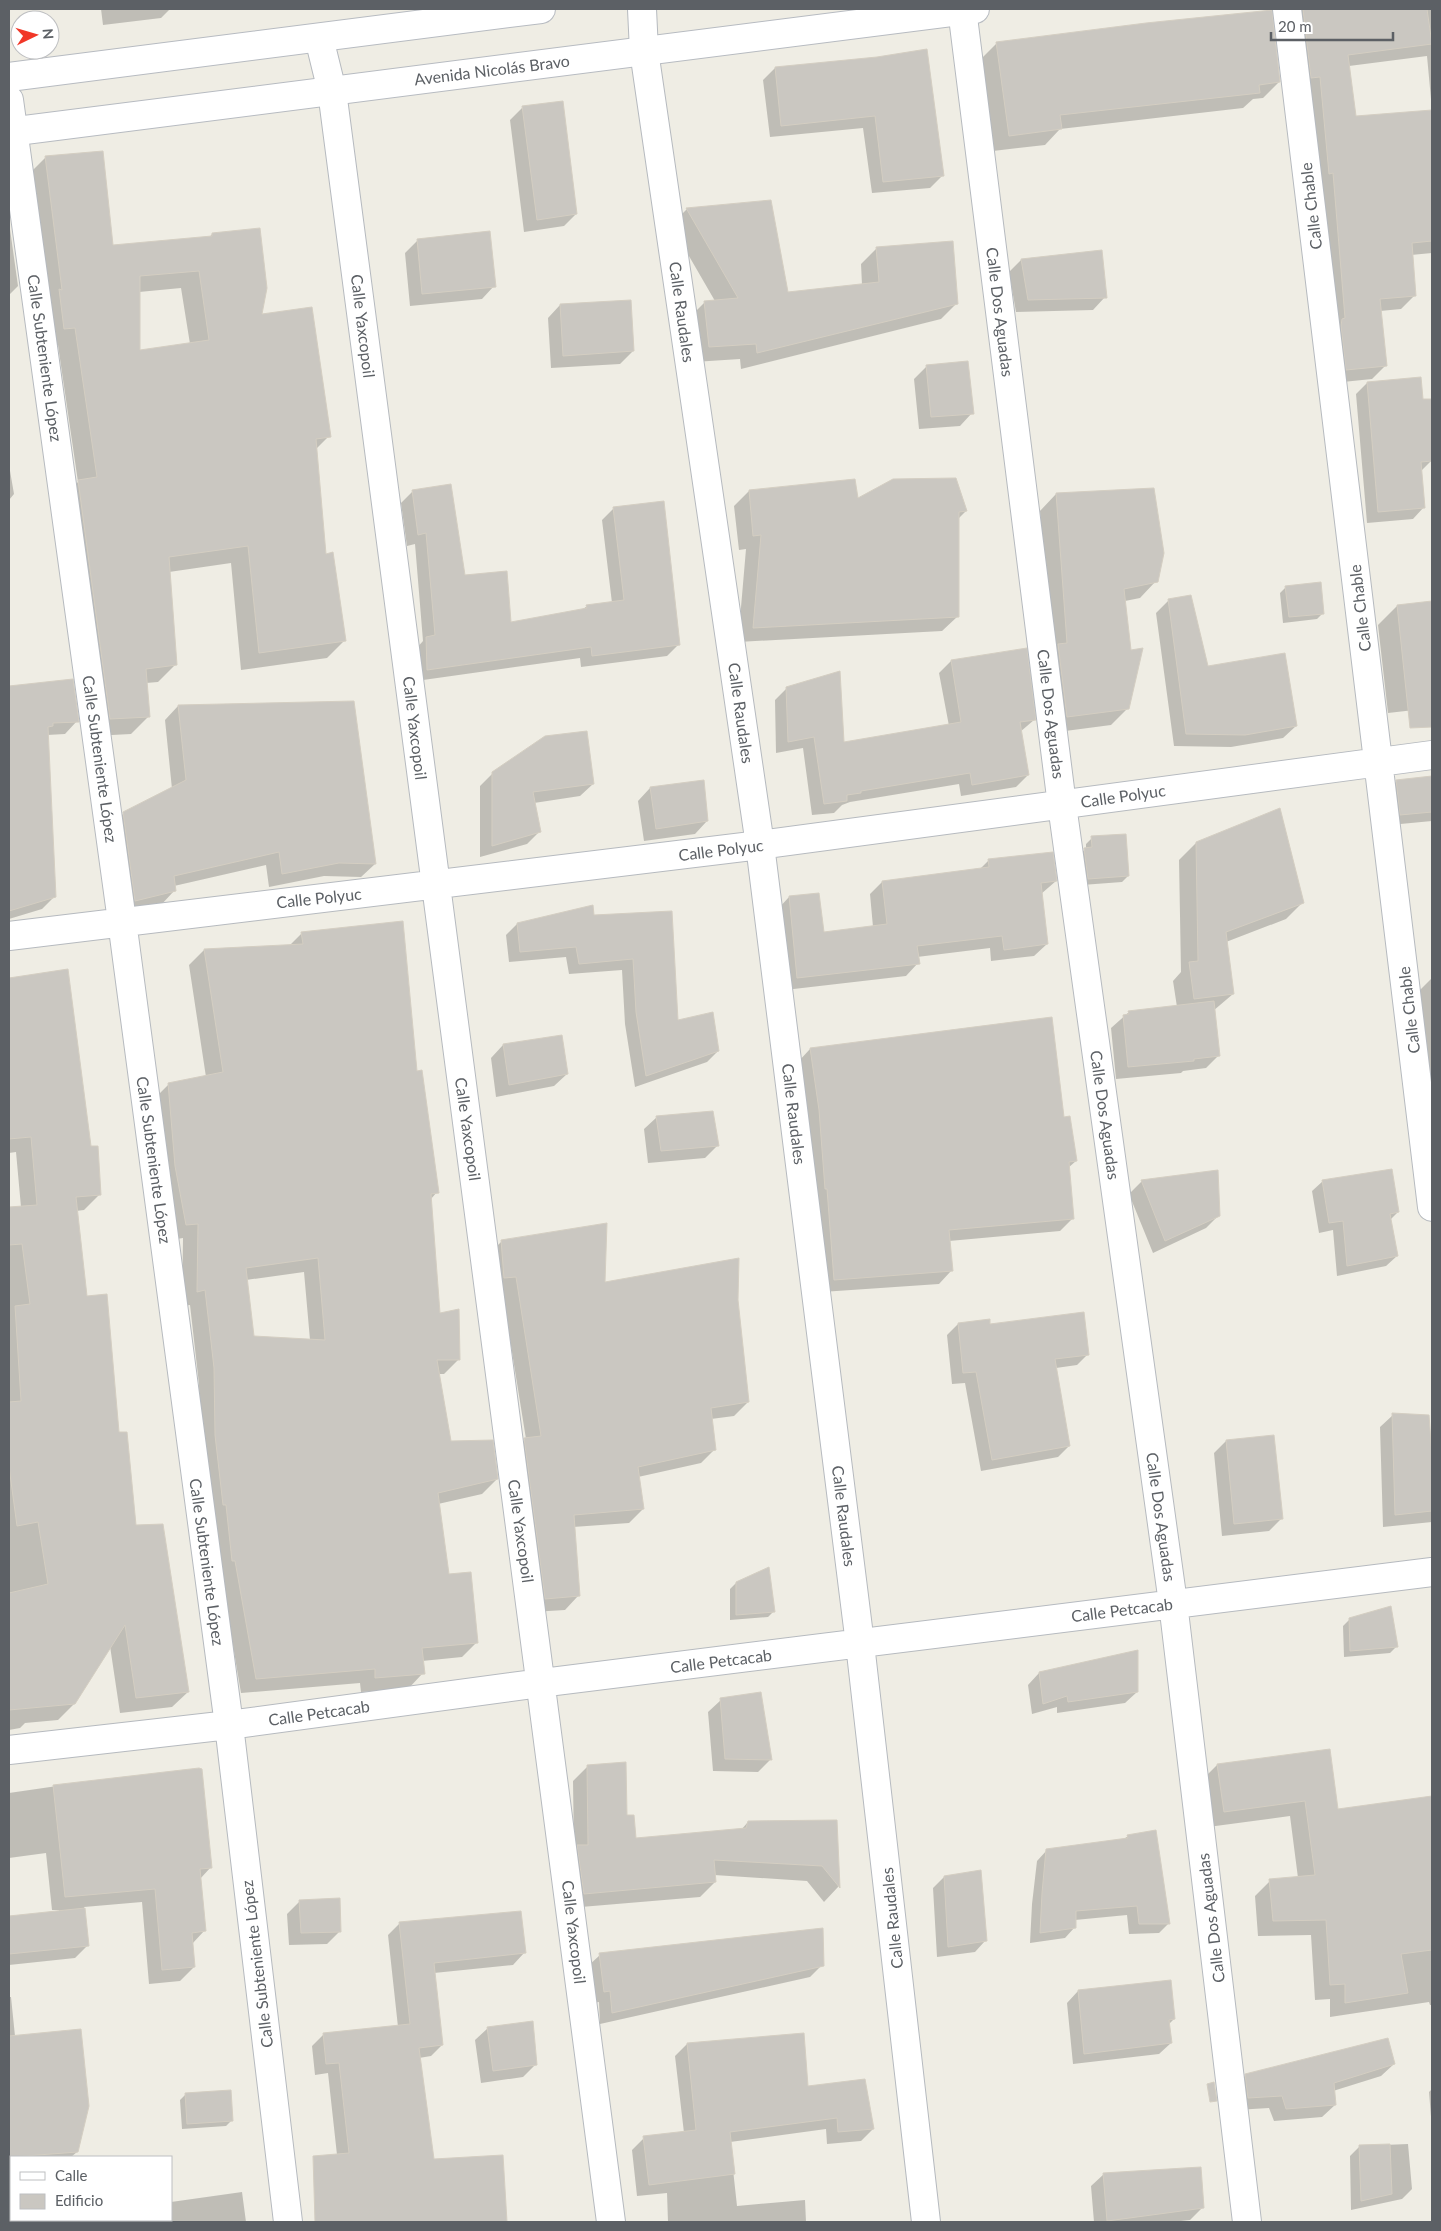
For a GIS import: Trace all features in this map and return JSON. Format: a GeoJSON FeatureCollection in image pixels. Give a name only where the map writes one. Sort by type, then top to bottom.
{"type":"FeatureCollection","features":[{"type":"Feature","properties":{"kind":"street"},"geometry":{"type":"LineString","coordinates":[[9,78],[541,9]]}},
{"type":"Feature","properties":{"kind":"street","name":"Calle Raudales"},"geometry":{"type":"LineString","coordinates":[[642,9],[644,51],[760,845],[860,1644],[926,2222]]}},
{"type":"Feature","properties":{"kind":"street","name":"Avenida Nicolás Bravo"},"geometry":{"type":"LineString","coordinates":[[12,132],[966,9]]}},
{"type":"Feature","properties":{"kind":"street","name":"Calle Dos Aguadas"},"geometry":{"type":"LineString","coordinates":[[966,9],[1062,805],[1173,1603],[1248,2222]]}},
{"type":"Feature","properties":{"kind":"street","name":"Calle Chable"},"geometry":{"type":"LineString","coordinates":[[1287,9],[1432,1207]]}},
{"type":"Feature","properties":{"kind":"street","name":"Calle Yaxcopoil"},"geometry":{"type":"LineString","coordinates":[[319,38],[332,91],[611,2222]]}},
{"type":"Feature","properties":{"kind":"street","name":"Calle Subteniente López"},"geometry":{"type":"LineString","coordinates":[[9,100],[122,921],[229,1725],[288,2222]]}},
{"type":"Feature","properties":{"kind":"street","name":"Calle Polyuc"},"geometry":{"type":"LineString","coordinates":[[9,936],[760,845],[1432,755]]}},
{"type":"Feature","properties":{"kind":"street","name":"Calle Petcacab"},"geometry":{"type":"LineString","coordinates":[[9,1750],[229,1725],[541,1683],[1432,1572]]}},
{"type":"Feature","properties":{"kind":"building"},"geometry":{"type":"Polygon","coordinates":[[[1303,9],[1427,9],[1432,44],[1348,55],[1356,116],[1432,110],[1432,241],[1412,243],[1416,296],[1380,299],[1387,366],[1346,370],[1341,326],[1342,319],[1345,318],[1333,173],[1329,174],[1320,77],[1311,78],[1303,9]]]}},
{"type":"Feature","properties":{"kind":"building"},"geometry":{"type":"Polygon","coordinates":[[[1272,10],[1280,82],[1259,85],[1260,93],[1060,115],[1062,129],[1009,136],[996,42],[1146,23],[1272,10]]]}},
{"type":"Feature","properties":{"kind":"building"},"geometry":{"type":"Polygon","coordinates":[[[927,49],[944,176],[883,182],[875,116],[781,126],[775,67],[877,57],[927,49]]]}},
{"type":"Feature","properties":{"kind":"building"},"geometry":{"type":"Polygon","coordinates":[[[563,101],[577,214],[537,220],[522,106],[563,101]]]}},
{"type":"Feature","properties":{"kind":"building"},"geometry":{"type":"Polygon","coordinates":[[[103,151],[113,245],[212,236],[212,233],[260,228],[267,288],[262,314],[312,307],[331,437],[316,439],[326,554],[333,552],[346,641],[259,653],[248,546],[169,557],[177,665],[146,669],[150,717],[110,719],[78,480],[97,477],[75,328],[64,329],[59,289],[62,290],[45,156],[103,151]],[[199,271],[140,276],[140,350],[209,340],[199,271]]]}},
{"type":"Feature","properties":{"kind":"building"},"geometry":{"type":"Polygon","coordinates":[[[771,200],[788,292],[879,282],[876,247],[953,241],[958,304],[757,353],[756,344],[709,347],[704,301],[738,298],[686,208],[771,200]]]}},
{"type":"Feature","properties":{"kind":"building"},"geometry":{"type":"Polygon","coordinates":[[[490,231],[496,287],[422,294],[417,239],[490,231]]]}},
{"type":"Feature","properties":{"kind":"building"},"geometry":{"type":"Polygon","coordinates":[[[1102,250],[1107,298],[1028,300],[1021,259],[1102,250]]]}},
{"type":"Feature","properties":{"kind":"building"},"geometry":{"type":"Polygon","coordinates":[[[631,300],[634,351],[563,356],[560,304],[631,300]]]}},
{"type":"Feature","properties":{"kind":"building"},"geometry":{"type":"Polygon","coordinates":[[[968,361],[974,414],[931,417],[926,365],[968,361]]]}},
{"type":"Feature","properties":{"kind":"building"},"geometry":{"type":"Polygon","coordinates":[[[1421,377],[1423,399],[1432,399],[1432,461],[1421,462],[1425,508],[1378,512],[1367,382],[1421,377]]]}},
{"type":"Feature","properties":{"kind":"building"},"geometry":{"type":"Polygon","coordinates":[[[956,478],[967,511],[959,512],[959,617],[753,628],[761,535],[753,536],[749,490],[855,479],[858,498],[893,479],[956,478]]]}},
{"type":"Feature","properties":{"kind":"building"},"geometry":{"type":"Polygon","coordinates":[[[451,484],[465,575],[507,571],[511,622],[587,608],[586,605],[624,600],[613,507],[664,501],[680,645],[592,656],[591,647],[427,670],[426,637],[435,635],[426,533],[418,535],[412,490],[451,484]]]}},
{"type":"Feature","properties":{"kind":"building"},"geometry":{"type":"Polygon","coordinates":[[[1154,488],[1164,553],[1158,582],[1124,589],[1131,650],[1143,648],[1129,709],[1067,717],[1058,644],[1067,643],[1056,493],[1154,488]]]}},
{"type":"Feature","properties":{"kind":"building"},"geometry":{"type":"Polygon","coordinates":[[[1321,582],[1324,614],[1289,617],[1285,586],[1321,582]]]}},
{"type":"Feature","properties":{"kind":"building"},"geometry":{"type":"Polygon","coordinates":[[[1191,595],[1208,666],[1285,653],[1297,726],[1245,735],[1186,734],[1168,599],[1191,595]]]}},
{"type":"Feature","properties":{"kind":"building"},"geometry":{"type":"Polygon","coordinates":[[[1432,601],[1432,727],[1410,728],[1397,605],[1432,601]]]}},
{"type":"Feature","properties":{"kind":"building"},"geometry":{"type":"Polygon","coordinates":[[[1027,648],[1036,720],[1020,722],[1029,775],[972,785],[970,773],[861,791],[861,793],[847,795],[847,801],[824,804],[814,737],[788,742],[786,687],[840,671],[844,742],[961,722],[951,660],[1027,648]]]}},
{"type":"Feature","properties":{"kind":"building"},"geometry":{"type":"Polygon","coordinates":[[[73,679],[79,722],[53,723],[53,726],[48,727],[56,897],[9,911],[9,686],[73,679]]]}},
{"type":"Feature","properties":{"kind":"building"},"geometry":{"type":"Polygon","coordinates":[[[354,701],[376,864],[339,863],[282,874],[279,852],[174,876],[176,891],[135,901],[123,812],[186,780],[178,705],[354,701]]]}},
{"type":"Feature","properties":{"kind":"building"},"geometry":{"type":"Polygon","coordinates":[[[587,731],[594,784],[533,792],[541,832],[492,846],[492,772],[545,736],[587,731]]]}},
{"type":"Feature","properties":{"kind":"building"},"geometry":{"type":"Polygon","coordinates":[[[1432,776],[1432,812],[1400,815],[1396,780],[1432,776]]]}},
{"type":"Feature","properties":{"kind":"building"},"geometry":{"type":"Polygon","coordinates":[[[704,780],[708,821],[656,829],[650,787],[704,780]]]}},
{"type":"Feature","properties":{"kind":"building"},"geometry":{"type":"Polygon","coordinates":[[[1280,808],[1304,903],[1226,932],[1234,994],[1194,999],[1189,962],[1198,961],[1196,842],[1280,808]]]}},
{"type":"Feature","properties":{"kind":"building"},"geometry":{"type":"Polygon","coordinates":[[[1126,834],[1129,876],[1088,879],[1084,848],[1092,847],[1091,836],[1126,834]]]}},
{"type":"Feature","properties":{"kind":"building"},"geometry":{"type":"Polygon","coordinates":[[[1053,852],[1057,881],[1041,883],[1048,944],[1004,950],[1002,936],[917,946],[920,964],[797,978],[789,896],[819,893],[824,932],[887,924],[882,881],[989,867],[988,859],[1053,852]]]}},
{"type":"Feature","properties":{"kind":"building"},"geometry":{"type":"Polygon","coordinates":[[[593,905],[594,915],[672,911],[678,1020],[713,1012],[719,1051],[646,1076],[636,1012],[633,959],[579,964],[576,947],[520,952],[517,923],[593,905]]]}},
{"type":"Feature","properties":{"kind":"building"},"geometry":{"type":"Polygon","coordinates":[[[403,921],[417,1071],[422,1070],[439,1193],[431,1194],[440,1313],[459,1309],[460,1360],[437,1360],[451,1441],[493,1440],[498,1479],[438,1493],[449,1574],[471,1572],[478,1643],[422,1648],[425,1674],[375,1678],[375,1669],[256,1679],[235,1561],[232,1561],[226,1505],[223,1505],[215,1435],[214,1368],[205,1290],[197,1292],[198,1224],[186,1225],[175,1166],[168,1083],[223,1072],[204,949],[303,944],[301,932],[403,921]],[[318,1258],[246,1268],[254,1336],[325,1340],[318,1258]]]}},
{"type":"Feature","properties":{"kind":"building"},"geometry":{"type":"Polygon","coordinates":[[[68,969],[91,1146],[98,1146],[101,1195],[76,1197],[87,1296],[107,1294],[119,1432],[127,1432],[136,1525],[163,1524],[189,1692],[136,1698],[125,1625],[75,1704],[9,1710],[9,1593],[48,1584],[38,1522],[17,1526],[9,1467],[9,1402],[21,1401],[15,1306],[30,1304],[22,1244],[9,1245],[9,1207],[37,1205],[31,1137],[9,1139],[9,978],[68,969]]]}},
{"type":"Feature","properties":{"kind":"building"},"geometry":{"type":"Polygon","coordinates":[[[1214,1001],[1220,1056],[1194,1059],[1194,1061],[1128,1067],[1123,1015],[1129,1014],[1128,1011],[1214,1001]]]}},
{"type":"Feature","properties":{"kind":"building"},"geometry":{"type":"Polygon","coordinates":[[[1052,1017],[1064,1117],[1070,1116],[1077,1161],[1069,1162],[1074,1219],[949,1230],[953,1271],[834,1280],[819,1110],[810,1048],[1052,1017]]]}},
{"type":"Feature","properties":{"kind":"building"},"geometry":{"type":"Polygon","coordinates":[[[562,1035],[568,1074],[509,1085],[503,1044],[562,1035]]]}},
{"type":"Feature","properties":{"kind":"building"},"geometry":{"type":"Polygon","coordinates":[[[713,1111],[719,1146],[661,1151],[656,1116],[713,1111]]]}},
{"type":"Feature","properties":{"kind":"building"},"geometry":{"type":"Polygon","coordinates":[[[1392,1169],[1399,1212],[1390,1214],[1398,1256],[1347,1266],[1343,1221],[1329,1223],[1322,1180],[1392,1169]]]}},
{"type":"Feature","properties":{"kind":"building"},"geometry":{"type":"Polygon","coordinates":[[[1218,1170],[1220,1216],[1165,1241],[1141,1180],[1218,1170]]]}},
{"type":"Feature","properties":{"kind":"building"},"geometry":{"type":"Polygon","coordinates":[[[607,1223],[605,1282],[739,1258],[738,1300],[749,1402],[711,1408],[716,1450],[638,1467],[644,1509],[574,1515],[580,1596],[545,1599],[524,1438],[541,1436],[516,1277],[504,1278],[501,1240],[607,1223]]]}},
{"type":"Feature","properties":{"kind":"building"},"geometry":{"type":"Polygon","coordinates":[[[1084,1312],[1089,1355],[1055,1359],[1070,1446],[992,1460],[976,1372],[963,1373],[958,1323],[990,1319],[990,1324],[1084,1312]]]}},
{"type":"Feature","properties":{"kind":"building"},"geometry":{"type":"Polygon","coordinates":[[[1392,1413],[1429,1415],[1432,1455],[1432,1511],[1395,1515],[1392,1413]]]}},
{"type":"Feature","properties":{"kind":"building"},"geometry":{"type":"Polygon","coordinates":[[[1274,1435],[1283,1519],[1234,1524],[1226,1440],[1274,1435]]]}},
{"type":"Feature","properties":{"kind":"building"},"geometry":{"type":"Polygon","coordinates":[[[769,1567],[775,1612],[736,1615],[736,1582],[769,1567]]]}},
{"type":"Feature","properties":{"kind":"building"},"geometry":{"type":"Polygon","coordinates":[[[1391,1606],[1398,1647],[1350,1651],[1349,1618],[1391,1606]]]}},
{"type":"Feature","properties":{"kind":"building"},"geometry":{"type":"Polygon","coordinates":[[[1138,1650],[1138,1692],[1068,1702],[1067,1696],[1043,1704],[1039,1672],[1138,1650]]]}},
{"type":"Feature","properties":{"kind":"building"},"geometry":{"type":"Polygon","coordinates":[[[761,1692],[772,1760],[725,1759],[720,1698],[761,1692]]]}},
{"type":"Feature","properties":{"kind":"building"},"geometry":{"type":"Polygon","coordinates":[[[1330,1749],[1338,1809],[1432,1796],[1432,1950],[1401,1954],[1408,1993],[1345,2003],[1345,1984],[1330,1985],[1326,1920],[1273,1921],[1269,1879],[1315,1875],[1305,1801],[1224,1812],[1217,1764],[1330,1749]]]}},
{"type":"Feature","properties":{"kind":"building"},"geometry":{"type":"Polygon","coordinates":[[[626,1762],[627,1815],[634,1815],[636,1838],[746,1828],[748,1821],[837,1820],[840,1888],[822,1866],[714,1860],[716,1882],[584,1894],[577,1845],[588,1845],[587,1765],[626,1762]]]}},
{"type":"Feature","properties":{"kind":"building"},"geometry":{"type":"Polygon","coordinates":[[[202,1769],[212,1868],[200,1869],[206,1931],[192,1933],[195,1967],[162,1970],[155,1889],[65,1897],[53,1785],[202,1769]]]}},
{"type":"Feature","properties":{"kind":"building"},"geometry":{"type":"Polygon","coordinates":[[[1156,1830],[1170,1924],[1139,1924],[1137,1906],[1076,1911],[1076,1928],[1040,1933],[1046,1849],[1128,1838],[1127,1835],[1156,1830]]]}},
{"type":"Feature","properties":{"kind":"building"},"geometry":{"type":"Polygon","coordinates":[[[981,1870],[987,1941],[948,1947],[944,1876],[981,1870]]]}},
{"type":"Feature","properties":{"kind":"building"},"geometry":{"type":"Polygon","coordinates":[[[340,1898],[341,1932],[301,1933],[299,1900],[340,1898]]]}},
{"type":"Feature","properties":{"kind":"building"},"geometry":{"type":"Polygon","coordinates":[[[85,1908],[89,1946],[9,1954],[9,1916],[85,1908]]]}},
{"type":"Feature","properties":{"kind":"building"},"geometry":{"type":"Polygon","coordinates":[[[521,1911],[526,1953],[434,1963],[443,2045],[419,2048],[434,2159],[503,2155],[507,2222],[315,2222],[313,2156],[349,2153],[339,2063],[326,2064],[323,2033],[410,2024],[399,1922],[521,1911]]]}},
{"type":"Feature","properties":{"kind":"building"},"geometry":{"type":"Polygon","coordinates":[[[823,1928],[824,1966],[612,2013],[610,1991],[604,1992],[599,1953],[823,1928]]]}},
{"type":"Feature","properties":{"kind":"building"},"geometry":{"type":"Polygon","coordinates":[[[1171,1980],[1175,2019],[1169,2020],[1172,2043],[1084,2054],[1078,1990],[1171,1980]]]}},
{"type":"Feature","properties":{"kind":"building"},"geometry":{"type":"Polygon","coordinates":[[[533,2021],[537,2065],[493,2071],[487,2027],[533,2021]]]}},
{"type":"Feature","properties":{"kind":"building"},"geometry":{"type":"Polygon","coordinates":[[[81,2029],[89,2106],[78,2152],[10,2156],[9,2159],[9,2036],[81,2029]]]}},
{"type":"Feature","properties":{"kind":"building"},"geometry":{"type":"Polygon","coordinates":[[[804,2033],[808,2086],[865,2079],[874,2129],[838,2132],[837,2118],[730,2132],[735,2174],[649,2185],[643,2136],[696,2130],[687,2043],[804,2033]]]}},
{"type":"Feature","properties":{"kind":"building"},"geometry":{"type":"Polygon","coordinates":[[[1388,2038],[1395,2064],[1334,2083],[1336,2105],[1286,2109],[1282,2096],[1248,2098],[1245,2074],[1388,2038]]]}},
{"type":"Feature","properties":{"kind":"building"},"geometry":{"type":"Polygon","coordinates":[[[1214,2082],[1217,2101],[1210,2102],[1207,2084],[1214,2082]]]}},
{"type":"Feature","properties":{"kind":"building"},"geometry":{"type":"Polygon","coordinates":[[[231,2090],[233,2121],[187,2124],[185,2093],[231,2090]]]}},
{"type":"Feature","properties":{"kind":"building"},"geometry":{"type":"Polygon","coordinates":[[[1390,2144],[1392,2194],[1361,2201],[1359,2145],[1390,2144]]]}},
{"type":"Feature","properties":{"kind":"building"},"geometry":{"type":"Polygon","coordinates":[[[1201,2167],[1204,2208],[1107,2221],[1103,2173],[1201,2167]]]}}]}
